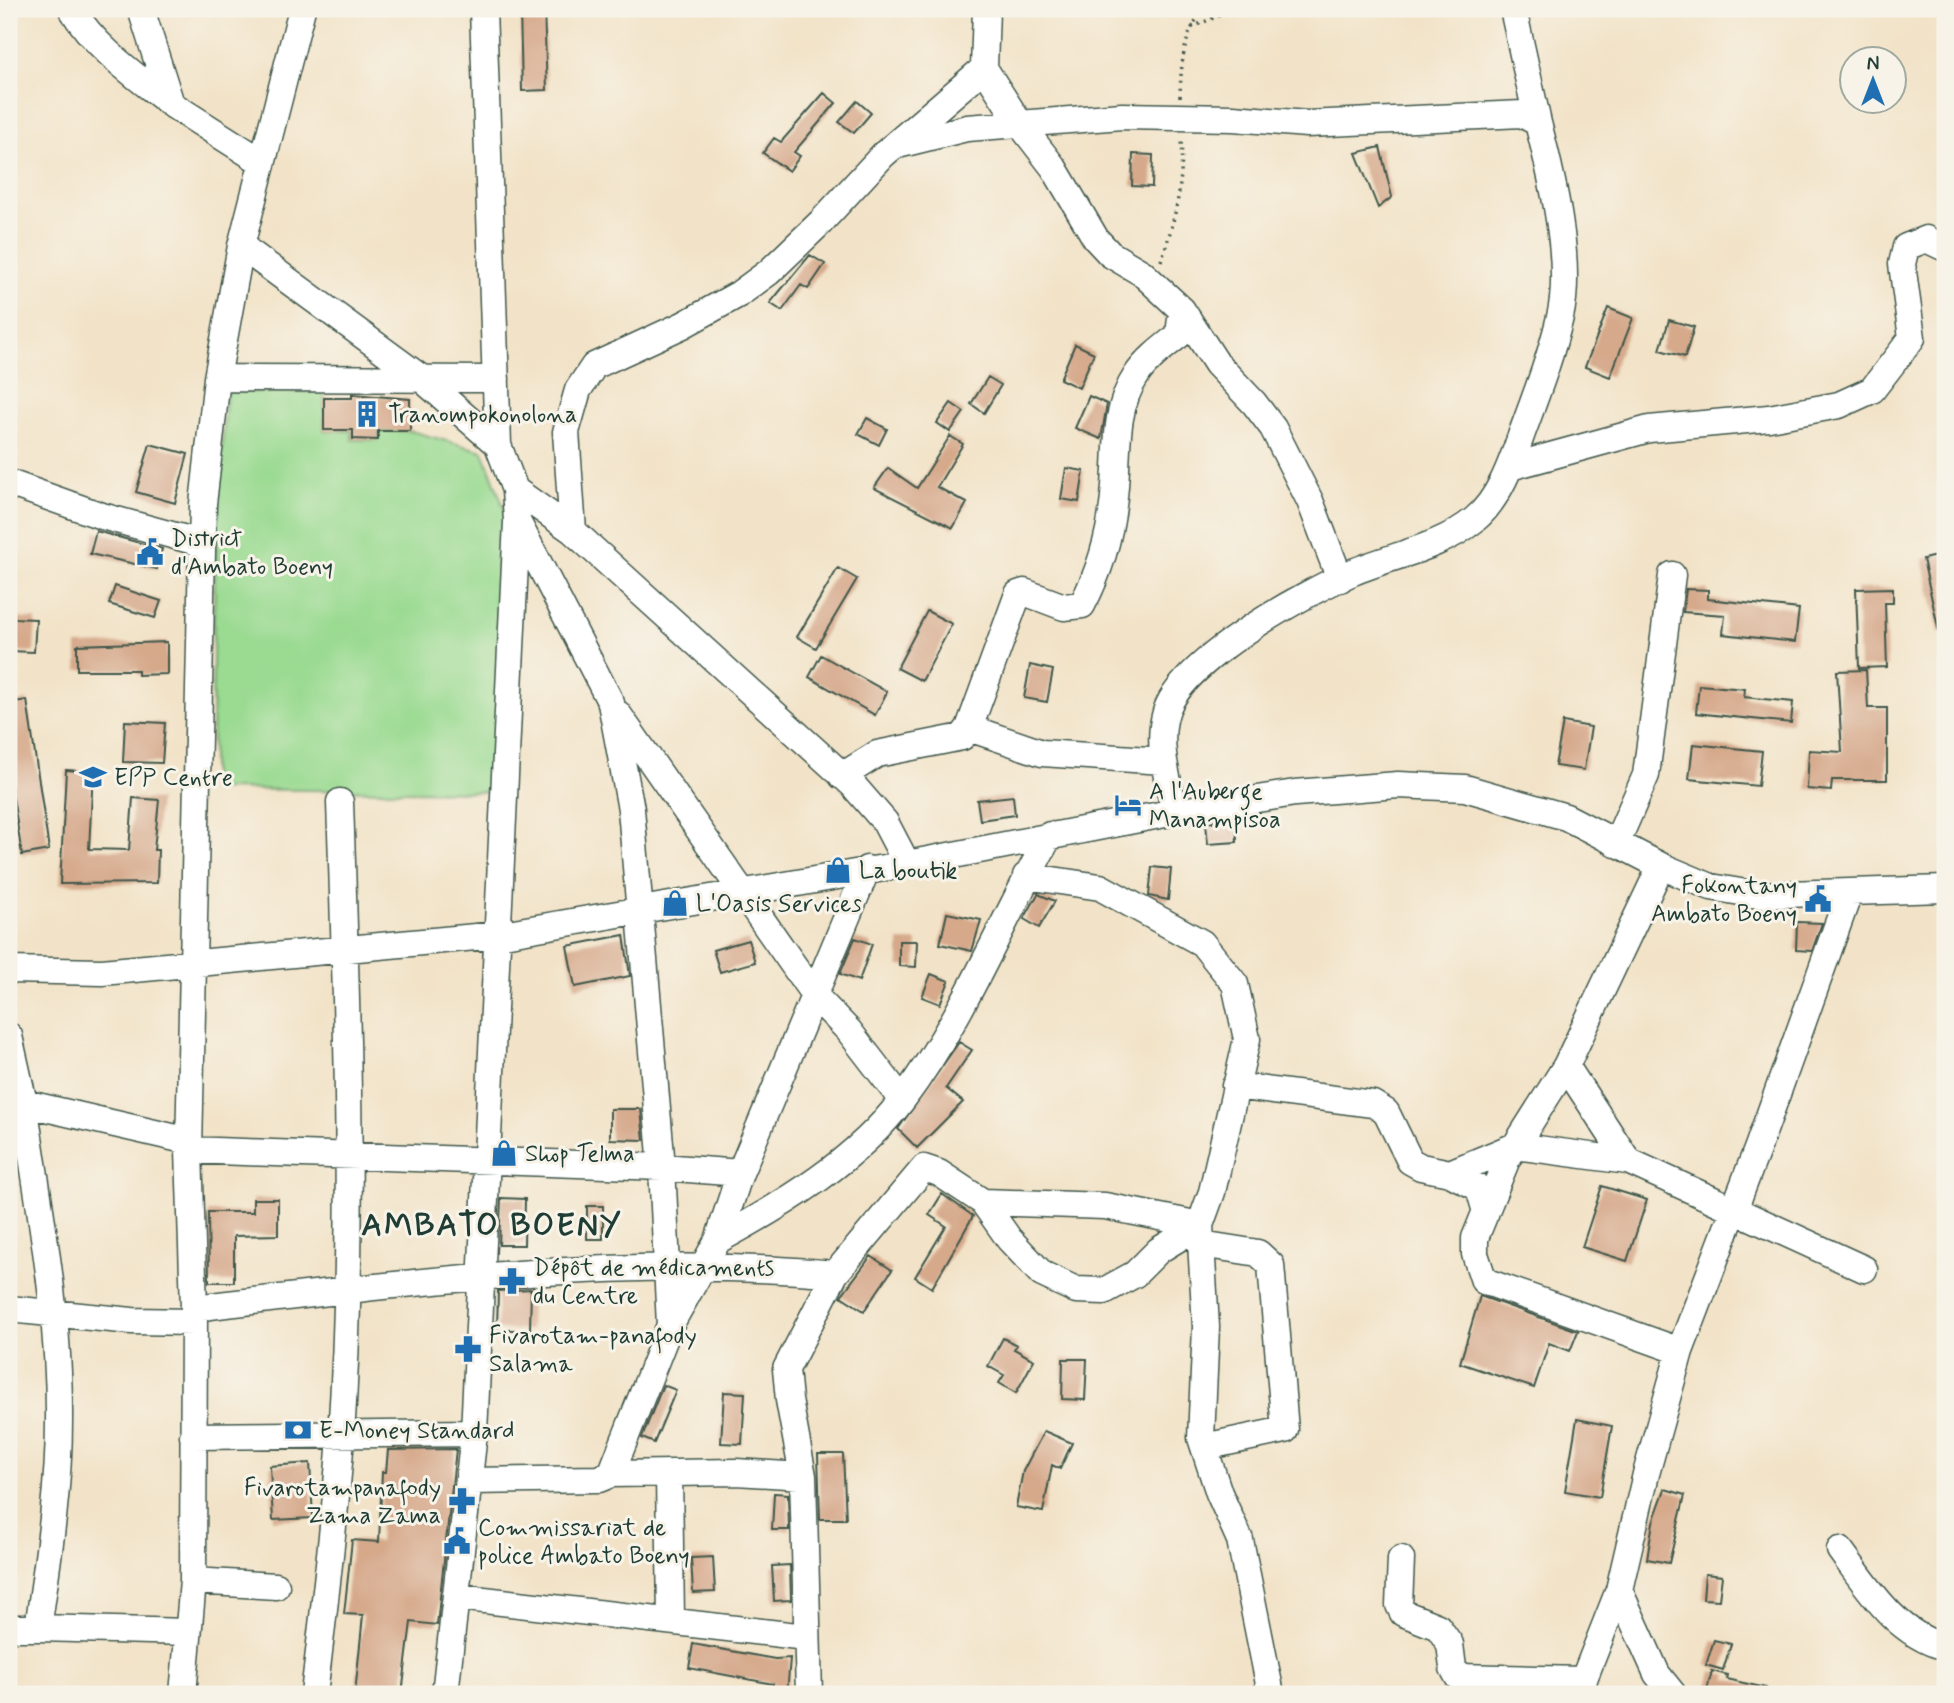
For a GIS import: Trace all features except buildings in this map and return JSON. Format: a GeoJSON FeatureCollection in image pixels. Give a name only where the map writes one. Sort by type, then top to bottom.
{"type":"FeatureCollection","features":[{"type":"Feature","properties":{"kind":"street"},"geometry":{"type":"LineString","coordinates":[[72,9],[82,26],[127,69],[171,104],[262,162]]}},
{"type":"Feature","properties":{"kind":"street"},"geometry":{"type":"LineString","coordinates":[[141,9],[171,104]]}},
{"type":"Feature","properties":{"kind":"street"},"geometry":{"type":"LineString","coordinates":[[183,1694],[192,1581],[194,1315],[189,1145],[195,961],[201,543],[217,378],[241,246],[302,9]]}},
{"type":"Feature","properties":{"kind":"street"},"geometry":{"type":"LineString","coordinates":[[445,1694],[471,1480],[474,1433],[484,1161],[517,521],[515,490],[498,445],[483,9]]}},
{"type":"Feature","properties":{"kind":"street"},"geometry":{"type":"LineString","coordinates":[[986,9],[984,68],[1020,124],[1054,168],[1096,239],[1110,254],[1153,283],[1182,310],[1217,364],[1254,402],[1273,428],[1310,501],[1340,579]]}},
{"type":"Feature","properties":{"kind":"street"},"geometry":{"type":"LineString","coordinates":[[1175,812],[1164,761],[1162,732],[1166,711],[1189,674],[1289,605],[1340,579],[1450,537],[1476,518],[1510,467],[1561,315],[1564,272],[1553,177],[1513,9]]}},
{"type":"Feature","properties":{"kind":"street"},"geometry":{"type":"LineString","coordinates":[[573,531],[566,432],[578,390],[594,366],[683,325],[760,279],[821,222],[860,178],[984,68]]}},
{"type":"Feature","properties":{"kind":"street"},"geometry":{"type":"LineString","coordinates":[[894,146],[967,128],[1122,116],[1307,124],[1522,114],[1538,123]]}},
{"type":"Feature","properties":{"kind":"street"},"geometry":{"type":"LineString","coordinates":[[1510,467],[1649,429],[1769,418],[1839,405],[1872,390],[1912,338],[1902,264],[1906,247],[1926,239],[1945,248]]}},
{"type":"Feature","properties":{"kind":"street"},"geometry":{"type":"LineString","coordinates":[[241,246],[421,378],[498,445]]}},
{"type":"Feature","properties":{"kind":"street"},"geometry":{"type":"LineString","coordinates":[[842,776],[877,754],[962,737],[969,728],[1018,594],[1024,592],[1064,607],[1082,605],[1097,576],[1109,533],[1115,485],[1115,444],[1124,404],[1136,376],[1179,335],[1182,310]]}},
{"type":"Feature","properties":{"kind":"street"},"geometry":{"type":"LineString","coordinates":[[217,378],[496,379]]}},
{"type":"Feature","properties":{"kind":"street"},"geometry":{"type":"LineString","coordinates":[[9,483],[102,516],[201,543]]}},
{"type":"Feature","properties":{"kind":"street"},"geometry":{"type":"LineString","coordinates":[[515,490],[573,531],[842,776],[885,822],[907,864]]}},
{"type":"Feature","properties":{"kind":"street"},"geometry":{"type":"LineString","coordinates":[[517,521],[611,704],[815,996],[849,1031],[902,1100]]}},
{"type":"Feature","properties":{"kind":"street"},"geometry":{"type":"LineString","coordinates":[[1616,844],[1646,775],[1672,575]]}},
{"type":"Feature","properties":{"kind":"street"},"geometry":{"type":"LineString","coordinates":[[611,704],[631,809],[662,1167],[670,1325]]}},
{"type":"Feature","properties":{"kind":"street"},"geometry":{"type":"LineString","coordinates":[[969,728],[1042,753],[1164,761]]}},
{"type":"Feature","properties":{"kind":"street"},"geometry":{"type":"LineString","coordinates":[[9,970],[102,972],[195,961],[496,935],[907,864],[1175,812],[1295,793],[1385,786],[1465,788],[1566,817],[1661,866],[1711,887],[1758,895],[1945,890]]}},
{"type":"Feature","properties":{"kind":"street"},"geometry":{"type":"LineString","coordinates":[[314,1694],[341,1435],[348,1155],[340,802]]}},
{"type":"Feature","properties":{"kind":"street"},"geometry":{"type":"LineString","coordinates":[[718,1240],[767,1214],[839,1161],[871,1134],[902,1100],[939,1045],[1049,835]]}},
{"type":"Feature","properties":{"kind":"street"},"geometry":{"type":"LineString","coordinates":[[1661,866],[1566,1066],[1515,1146],[1475,1238],[1475,1254],[1484,1282],[1680,1351]]}},
{"type":"Feature","properties":{"kind":"street"},"geometry":{"type":"LineString","coordinates":[[611,1475],[670,1325],[718,1240],[740,1173],[867,869]]}},
{"type":"Feature","properties":{"kind":"street"},"geometry":{"type":"LineString","coordinates":[[1027,876],[1100,887],[1202,943],[1235,984],[1247,1039],[1200,1234],[1206,1327],[1202,1438],[1219,1493],[1240,1540],[1270,1694]]}},
{"type":"Feature","properties":{"kind":"street"},"geometry":{"type":"LineString","coordinates":[[1401,1559],[1399,1605],[1403,1613],[1438,1627],[1450,1644],[1453,1668],[1458,1677],[1581,1687],[1619,1590],[1646,1474],[1680,1351],[1758,1147],[1849,893]]}},
{"type":"Feature","properties":{"kind":"street"},"geometry":{"type":"LineString","coordinates":[[9,1035],[24,1103],[54,1313],[60,1421],[54,1525],[38,1628]]}},
{"type":"Feature","properties":{"kind":"street"},"geometry":{"type":"LineString","coordinates":[[1566,1066],[1628,1161]]}},
{"type":"Feature","properties":{"kind":"street"},"geometry":{"type":"LineString","coordinates":[[1234,1086],[1373,1104],[1386,1112],[1410,1161],[1421,1167],[1450,1173],[1479,1188],[1486,1212]]}},
{"type":"Feature","properties":{"kind":"street"},"geometry":{"type":"LineString","coordinates":[[24,1103],[189,1145],[740,1173]]}},
{"type":"Feature","properties":{"kind":"street"},"geometry":{"type":"LineString","coordinates":[[1450,1173],[1466,1169],[1515,1146],[1628,1161],[1864,1269]]}},
{"type":"Feature","properties":{"kind":"street"},"geometry":{"type":"LineString","coordinates":[[809,1694],[803,1476],[786,1369],[835,1274],[924,1168],[939,1173],[983,1202],[1009,1239],[1042,1274],[1076,1290],[1104,1291],[1135,1274],[1159,1250],[1200,1234]]}},
{"type":"Feature","properties":{"kind":"street"},"geometry":{"type":"LineString","coordinates":[[983,1202],[1105,1206],[1258,1253],[1270,1265],[1285,1430],[1204,1447]]}},
{"type":"Feature","properties":{"kind":"street"},"geometry":{"type":"LineString","coordinates":[[9,1309],[132,1321],[194,1315],[345,1290],[480,1275],[758,1266],[835,1274]]}},
{"type":"Feature","properties":{"kind":"street"},"geometry":{"type":"LineString","coordinates":[[193,1436],[474,1433]]}},
{"type":"Feature","properties":{"kind":"street"},"geometry":{"type":"LineString","coordinates":[[471,1480],[599,1479],[611,1475],[736,1472],[803,1476]]}},
{"type":"Feature","properties":{"kind":"street"},"geometry":{"type":"LineString","coordinates":[[668,1475],[671,1620]]}},
{"type":"Feature","properties":{"kind":"street"},"geometry":{"type":"LineString","coordinates":[[1840,1550],[1880,1603],[1913,1635],[1945,1647]]}},
{"type":"Feature","properties":{"kind":"street"},"geometry":{"type":"LineString","coordinates":[[192,1581],[276,1586]]}},
{"type":"Feature","properties":{"kind":"street"},"geometry":{"type":"LineString","coordinates":[[1619,1590],[1657,1674],[1673,1694]]}},
{"type":"Feature","properties":{"kind":"street"},"geometry":{"type":"LineString","coordinates":[[458,1597],[806,1637]]}},
{"type":"Feature","properties":{"kind":"street"},"geometry":{"type":"LineString","coordinates":[[9,1628],[188,1632]]}},
{"type":"Feature","properties":{"kind":"path"},"geometry":{"type":"LineString","coordinates":[[1153,283],[1178,211],[1183,164],[1179,117],[1181,59],[1190,28],[1203,9]]}},
{"type":"Feature","properties":{"kind":"path"},"geometry":{"type":"LineString","coordinates":[[1190,28],[1230,11],[1312,9]]}},
{"type":"Feature","properties":{"kind":"green space"},"geometry":{"type":"Polygon","coordinates":[[[227,392],[324,392],[324,431],[352,431],[352,440],[378,440],[379,431],[411,431],[483,451],[507,516],[494,792],[212,789],[215,590],[227,392]]]}},
{"type":"Feature","properties":{"kind":"place","name":"Tranompokonolona"},"geometry":{"type":"Point","coordinates":[367,414]}},
{"type":"Feature","properties":{"kind":"place","name":"District d'Ambato Boeny"},"geometry":{"type":"Point","coordinates":[150,552]}},
{"type":"Feature","properties":{"kind":"place","name":"EPP Centre"},"geometry":{"type":"Point","coordinates":[93,777]}},
{"type":"Feature","properties":{"kind":"place","name":"A l'Auberge Manampisoa"},"geometry":{"type":"Point","coordinates":[1128,805]}},
{"type":"Feature","properties":{"kind":"place","name":"La boutik"},"geometry":{"type":"Point","coordinates":[838,870]}},
{"type":"Feature","properties":{"kind":"place","name":"Fokontany Ambato Boeny"},"geometry":{"type":"Point","coordinates":[1818,899]}},
{"type":"Feature","properties":{"kind":"place","name":"L'Oasis Services"},"geometry":{"type":"Point","coordinates":[675,903]}},
{"type":"Feature","properties":{"kind":"place","name":"Shop Telma"},"geometry":{"type":"Point","coordinates":[504,1153]}},
{"type":"Feature","properties":{"kind":"place","name":"Dépôt de médicaments du Centre"},"geometry":{"type":"Point","coordinates":[512,1281]}},
{"type":"Feature","properties":{"kind":"place","name":"Fivarotam-panafody Salama"},"geometry":{"type":"Point","coordinates":[468,1349]}},
{"type":"Feature","properties":{"kind":"place","name":"E-Money Standard"},"geometry":{"type":"Point","coordinates":[298,1430]}},
{"type":"Feature","properties":{"kind":"place","name":"Fivarotampanafody Zama Zama"},"geometry":{"type":"Point","coordinates":[462,1501]}},
{"type":"Feature","properties":{"kind":"place","name":"Commissariat de police Ambato Boeny"},"geometry":{"type":"Point","coordinates":[457,1541]}},
{"type":"Feature","properties":{"kind":"district","name":"AMBATO BOENY"},"geometry":{"type":"Point","coordinates":[492,1224]}}]}
